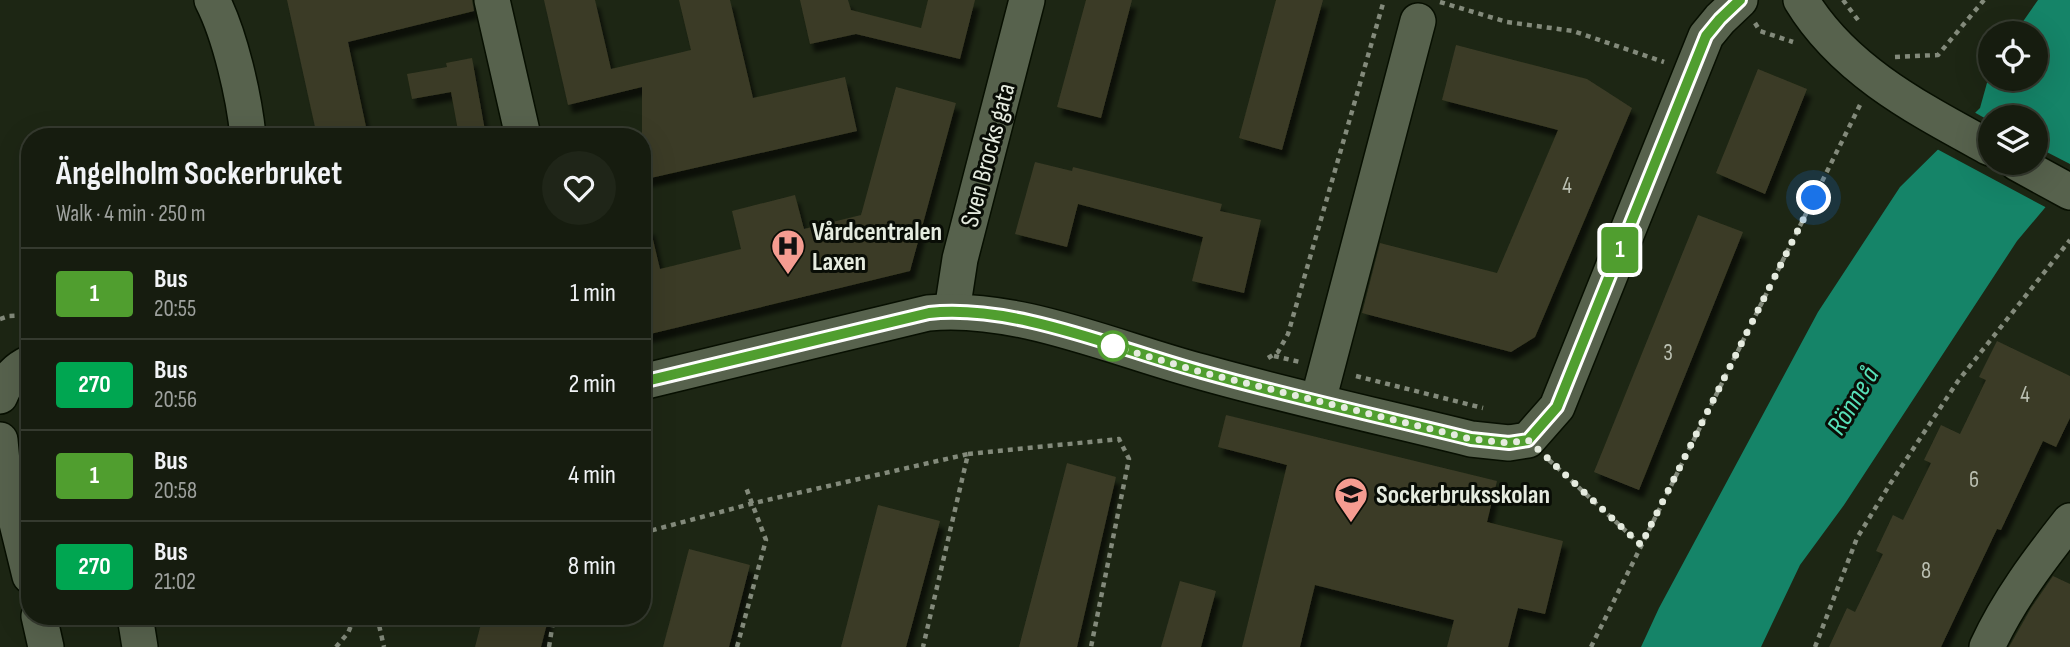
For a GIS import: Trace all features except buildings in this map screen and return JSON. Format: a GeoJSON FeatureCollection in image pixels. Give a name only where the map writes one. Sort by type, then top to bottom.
{"type":"FeatureCollection","features":[{"type":"Feature","properties":{"kind":"street"},"geometry":{"type":"LineString","coordinates":[[212,0],[222,18],[247,128]]}},
{"type":"Feature","properties":{"kind":"street"},"geometry":{"type":"LineString","coordinates":[[492,0],[521,128]]}},
{"type":"Feature","properties":{"kind":"street","name":"Sven Brocks gata"},"geometry":{"type":"LineString","coordinates":[[952,311],[960,259],[1027,0]]}},
{"type":"Feature","properties":{"kind":"street"},"geometry":{"type":"LineString","coordinates":[[651,380],[911,317],[952,311],[988,313],[1034,323],[1201,372],[1322,385],[1471,439],[1509,443],[1528,440],[1557,407],[1706,36],[1740,0]]}},
{"type":"Feature","properties":{"kind":"street"},"geometry":{"type":"LineString","coordinates":[[1801,0],[1842,53],[1872,78],[1917,108],[1978,141]]}},
{"type":"Feature","properties":{"kind":"street"},"geometry":{"type":"LineString","coordinates":[[1322,385],[1425,11]]}},
{"type":"Feature","properties":{"kind":"street"},"geometry":{"type":"LineString","coordinates":[[2039,175],[2070,192]]}},
{"type":"Feature","properties":{"kind":"street"},"geometry":{"type":"LineString","coordinates":[[0,396],[10,377],[21,367]]}},
{"type":"Feature","properties":{"kind":"street"},"geometry":{"type":"LineString","coordinates":[[0,440],[2,462],[21,539]]}},
{"type":"Feature","properties":{"kind":"street"},"geometry":{"type":"LineString","coordinates":[[1987,647],[2000,619],[2042,556],[2070,521]]}},
{"type":"Feature","properties":{"kind":"street"},"geometry":{"type":"LineString","coordinates":[[41,625],[46,647]]}},
{"type":"Feature","properties":{"kind":"street"},"geometry":{"type":"LineString","coordinates":[[136,625],[140,647]]}},
{"type":"Feature","properties":{"kind":"path"},"geometry":{"type":"LineString","coordinates":[[1263,360],[1273,356],[1282,347],[1288,334],[1384,0]]}},
{"type":"Feature","properties":{"kind":"path"},"geometry":{"type":"LineString","coordinates":[[1884,57],[1938,55],[1984,0]]}},
{"type":"Feature","properties":{"kind":"path"},"geometry":{"type":"LineString","coordinates":[[1425,11],[1573,30],[1676,67],[1690,76]]}},
{"type":"Feature","properties":{"kind":"path"},"geometry":{"type":"LineString","coordinates":[[1591,647],[1863,99]]}},
{"type":"Feature","properties":{"kind":"path"},"geometry":{"type":"LineString","coordinates":[[1815,647],[1857,538],[1890,484],[1958,382],[2070,240]]}},
{"type":"Feature","properties":{"kind":"path"},"geometry":{"type":"LineString","coordinates":[[0,319],[21,315]]}},
{"type":"Feature","properties":{"kind":"path"},"geometry":{"type":"LineString","coordinates":[[1273,356],[1322,385],[1488,409]]}},
{"type":"Feature","properties":{"kind":"path"},"geometry":{"type":"LineString","coordinates":[[651,531],[754,503],[968,454],[1119,439],[1129,459],[1091,647]]}},
{"type":"Feature","properties":{"kind":"path"},"geometry":{"type":"LineString","coordinates":[[1528,440],[1641,545]]}},
{"type":"Feature","properties":{"kind":"path"},"geometry":{"type":"LineString","coordinates":[[923,647],[968,454]]}},
{"type":"Feature","properties":{"kind":"path"},"geometry":{"type":"LineString","coordinates":[[737,647],[766,540],[745,485]]}},
{"type":"Feature","properties":{"kind":"path"},"geometry":{"type":"LineString","coordinates":[[336,647],[351,625]]}},
{"type":"Feature","properties":{"kind":"path"},"geometry":{"type":"LineString","coordinates":[[379,625],[384,647]]}},
{"type":"Feature","properties":{"kind":"path"},"geometry":{"type":"LineString","coordinates":[[549,647],[553,625]]}},
{"type":"Feature","properties":{"kind":"water","name":"Rönne å"},"geometry":{"type":"Polygon","coordinates":[[[2038,0],[2070,0],[2070,178],[2017,241],[1844,505],[1800,565],[1761,647],[1641,647],[1659,608],[1818,312],[1900,187],[1978,110],[1978,175],[2048,175],[2048,105],[1981,105],[1985,91],[2048,91],[2048,21],[2023,21],[2038,0]]]}},
{"type":"Feature","properties":{"kind":"pier"},"geometry":{"type":"Polygon","coordinates":[[[1972,111],[1978,114],[1978,171],[1935,148],[1972,111]]]}},
{"type":"Feature","properties":{"kind":"pier"},"geometry":{"type":"Polygon","coordinates":[[[2048,153],[2070,164],[2070,184],[2049,209],[1985,175],[2048,175],[2048,153]]]}},
{"type":"Feature","properties":{"kind":"bus line","name":"1"},"geometry":{"type":"LineString","coordinates":[[651,380],[929,313],[968,311],[1034,323],[1201,372],[1471,439],[1509,443],[1528,440],[1557,407],[1706,36],[1740,0]]}},
{"type":"Feature","properties":{"kind":"place","name":"Vårdcentralen Laxen"},"geometry":{"type":"Point","coordinates":[788,276]}},
{"type":"Feature","properties":{"kind":"place","name":"Sockerbruksskolan"},"geometry":{"type":"Point","coordinates":[1351,524]}},
{"type":"Feature","properties":{"kind":"route"},"geometry":{"type":"LineString","coordinates":[[1113,346],[1201,372],[1471,439],[1509,443],[1528,440],[1641,545],[1814,198]]}}]}
